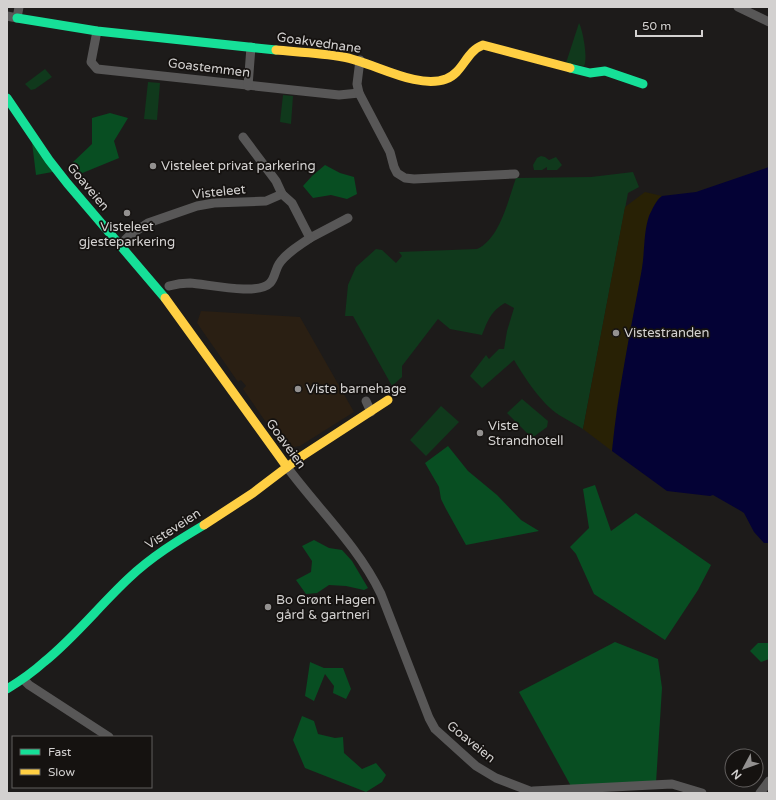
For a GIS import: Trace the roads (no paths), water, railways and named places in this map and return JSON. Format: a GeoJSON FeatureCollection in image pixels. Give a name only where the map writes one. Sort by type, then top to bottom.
{"type":"FeatureCollection","features":[{"type":"Feature","properties":{"kind":"main road","name":"Goakvednane"},"geometry":{"type":"LineString","coordinates":[[17,18],[97,31],[343,57],[360,60],[414,80],[433,82],[447,80],[459,71],[475,50],[481,45],[488,45],[590,73],[605,71],[643,84]]}},
{"type":"Feature","properties":{"kind":"main road","name":"Goaveien"},"geometry":{"type":"LineString","coordinates":[[7,98],[49,160],[67,183],[163,295],[287,467]]}},
{"type":"Feature","properties":{"kind":"main road","name":"Visteveien"},"geometry":{"type":"LineString","coordinates":[[7,689],[24,680],[44,663],[119,587],[147,562],[218,516],[264,485],[287,467],[388,400]]}},
{"type":"Feature","properties":{"kind":"street"},"geometry":{"type":"LineString","coordinates":[[17,18],[19,7]]}},
{"type":"Feature","properties":{"kind":"street"},"geometry":{"type":"LineString","coordinates":[[738,7],[769,22]]}},
{"type":"Feature","properties":{"kind":"street","name":"Goakvednane"},"geometry":{"type":"LineString","coordinates":[[7,16],[17,18]]}},
{"type":"Feature","properties":{"kind":"street","name":"Goastemmen"},"geometry":{"type":"LineString","coordinates":[[97,31],[91,62],[97,68],[339,95],[359,93]]}},
{"type":"Feature","properties":{"kind":"street"},"geometry":{"type":"LineString","coordinates":[[248,86],[251,47]]}},
{"type":"Feature","properties":{"kind":"street"},"geometry":{"type":"LineString","coordinates":[[360,60],[357,84],[359,93],[390,152],[397,173],[405,178],[414,179],[515,174]]}},
{"type":"Feature","properties":{"kind":"street"},"geometry":{"type":"LineString","coordinates":[[243,137],[276,181],[282,194],[292,203],[310,238]]}},
{"type":"Feature","properties":{"kind":"street","name":"Visteleet"},"geometry":{"type":"LineString","coordinates":[[120,244],[148,223],[191,208],[214,203],[266,200],[282,194]]}},
{"type":"Feature","properties":{"kind":"street"},"geometry":{"type":"LineString","coordinates":[[169,286],[191,284],[240,289],[263,287],[269,284],[278,265],[285,256],[310,238],[348,218]]}},
{"type":"Feature","properties":{"kind":"street"},"geometry":{"type":"LineString","coordinates":[[366,401],[371,412]]}},
{"type":"Feature","properties":{"kind":"street","name":"Goaveien"},"geometry":{"type":"LineString","coordinates":[[287,467],[357,554],[374,580],[381,594],[435,730],[476,766],[496,778],[534,792]]}},
{"type":"Feature","properties":{"kind":"street"},"geometry":{"type":"LineString","coordinates":[[24,680],[29,685],[106,736]]}},
{"type":"Feature","properties":{"kind":"street"},"geometry":{"type":"LineString","coordinates":[[760,793],[769,781]]}},
{"type":"Feature","properties":{"kind":"street"},"geometry":{"type":"LineString","coordinates":[[534,792],[672,784],[702,793]]}},
{"type":"Feature","properties":{"kind":"place","name":"Visteleet privat parkering"},"geometry":{"type":"Point","coordinates":[153,166]}},
{"type":"Feature","properties":{"kind":"place","name":"Visteleet gjesteparkering"},"geometry":{"type":"Point","coordinates":[127,213]}},
{"type":"Feature","properties":{"kind":"place","name":"Vistestranden"},"geometry":{"type":"Point","coordinates":[616,333]}},
{"type":"Feature","properties":{"kind":"place","name":"Viste barnehage"},"geometry":{"type":"Point","coordinates":[298,389]}},
{"type":"Feature","properties":{"kind":"place","name":"Viste Strandhotell"},"geometry":{"type":"Point","coordinates":[480,433]}},
{"type":"Feature","properties":{"kind":"place","name":"Bo Grønt Hagen gård & gartneri"},"geometry":{"type":"Point","coordinates":[268,607]}}]}
